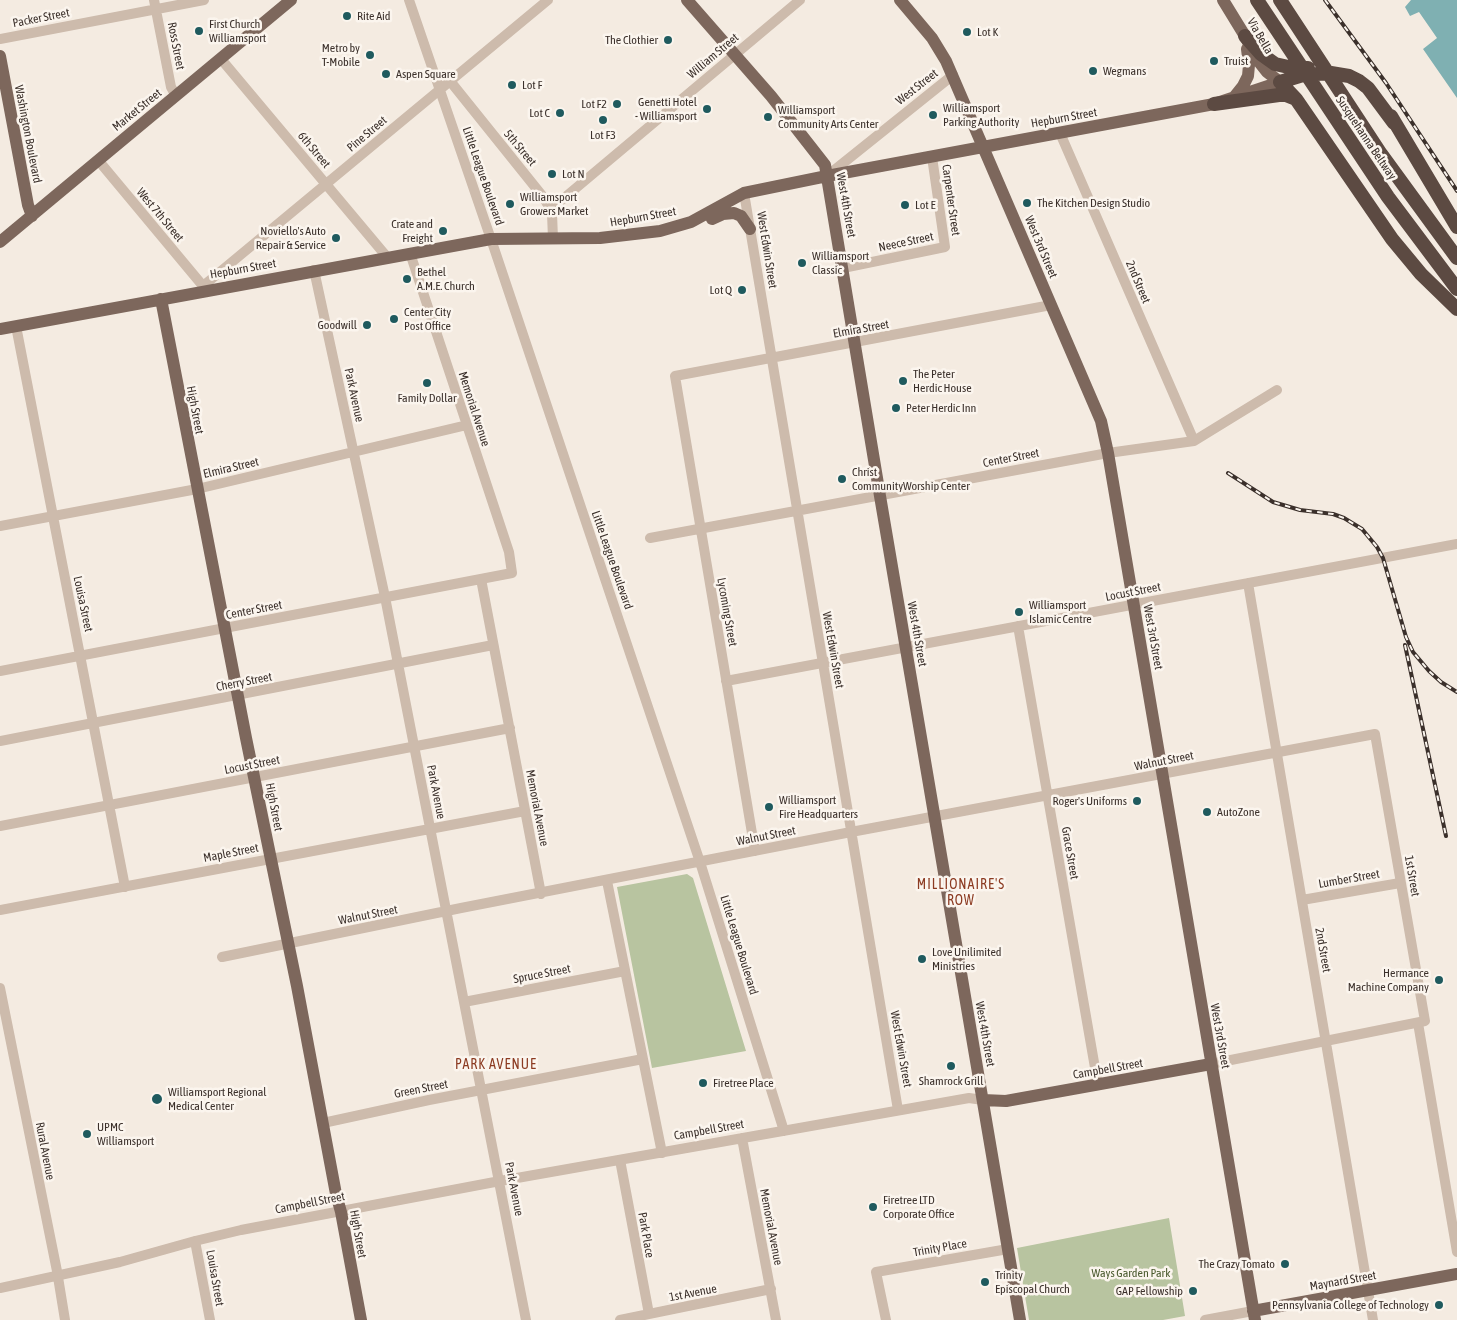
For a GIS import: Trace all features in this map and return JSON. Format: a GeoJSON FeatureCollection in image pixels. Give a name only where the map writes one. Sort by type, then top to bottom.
{"type":"FeatureCollection","features":[{"type":"Feature","properties":{"kind":"highway","name":"Susquehanna Beltway"},"geometry":{"type":"LineString","coordinates":[[1257,0],[1388,197],[1457,289]]}},
{"type":"Feature","properties":{"kind":"highway","name":"Susquehanna Beltway"},"geometry":{"type":"LineString","coordinates":[[1280,0],[1404,186],[1457,258]]}},
{"type":"Feature","properties":{"kind":"highway"},"geometry":{"type":"LineString","coordinates":[[1245,36],[1265,58],[1281,66],[1298,68],[1338,67],[1357,73],[1368,80],[1376,89],[1394,123],[1457,227]]}},
{"type":"Feature","properties":{"kind":"highway"},"geometry":{"type":"LineString","coordinates":[[1394,123],[1368,88],[1349,76],[1331,73],[1303,74],[1280,82],[1296,99],[1392,239],[1421,274],[1457,309]]}},
{"type":"Feature","properties":{"kind":"highway"},"geometry":{"type":"LineString","coordinates":[[1214,104],[1279,95],[1286,95],[1296,99]]}},
{"type":"Feature","properties":{"kind":"main road","name":"Market Street"},"geometry":{"type":"LineString","coordinates":[[0,242],[291,0]]}},
{"type":"Feature","properties":{"kind":"main road","name":"West 4th Street"},"geometry":{"type":"LineString","coordinates":[[687,0],[825,165],[1020,1320]]}},
{"type":"Feature","properties":{"kind":"main road","name":"West 3rd Street"},"geometry":{"type":"LineString","coordinates":[[900,0],[938,47],[953,75],[1096,408],[1108,453],[1254,1315]]}},
{"type":"Feature","properties":{"kind":"main road","name":"Via Bella"},"geometry":{"type":"LineString","coordinates":[[1223,0],[1259,63],[1280,82]]}},
{"type":"Feature","properties":{"kind":"main road"},"geometry":{"type":"LineString","coordinates":[[1234,96],[1243,86],[1249,70],[1245,36]]}},
{"type":"Feature","properties":{"kind":"main road","name":"Washington Boulevard"},"geometry":{"type":"LineString","coordinates":[[0,56],[28,206],[32,216]]}},
{"type":"Feature","properties":{"kind":"main road","name":"Hepburn Street"},"geometry":{"type":"LineString","coordinates":[[0,329],[161,299],[203,288],[491,238],[600,238],[660,231],[691,222],[744,193],[1214,104],[1280,82]]}},
{"type":"Feature","properties":{"kind":"main road"},"geometry":{"type":"LineString","coordinates":[[691,222],[707,222],[723,214],[734,213],[742,216],[750,228]]}},
{"type":"Feature","properties":{"kind":"main road","name":"High Street"},"geometry":{"type":"LineString","coordinates":[[161,299],[361,1320]]}},
{"type":"Feature","properties":{"kind":"main road","name":"Campbell Street"},"geometry":{"type":"LineString","coordinates":[[983,1100],[1006,1101],[1211,1064]]}},
{"type":"Feature","properties":{"kind":"main road","name":"Maynard Street"},"geometry":{"type":"LineString","coordinates":[[1254,1315],[1457,1274]]}},
{"type":"Feature","properties":{"kind":"street","name":"Packer Street"},"geometry":{"type":"LineString","coordinates":[[0,38],[155,4],[204,0]]}},
{"type":"Feature","properties":{"kind":"street","name":"Little League Boulevard"},"geometry":{"type":"LineString","coordinates":[[409,0],[491,238],[700,862],[784,1131]]}},
{"type":"Feature","properties":{"kind":"street","name":"Pine Street"},"geometry":{"type":"LineString","coordinates":[[203,288],[548,0]]}},
{"type":"Feature","properties":{"kind":"street","name":"William Street"},"geometry":{"type":"LineString","coordinates":[[551,209],[642,135],[794,2]]}},
{"type":"Feature","properties":{"kind":"street","name":"Ross Street"},"geometry":{"type":"LineString","coordinates":[[155,4],[171,87],[176,96]]}},
{"type":"Feature","properties":{"kind":"street","name":"6th Street"},"geometry":{"type":"LineString","coordinates":[[221,59],[387,257]]}},
{"type":"Feature","properties":{"kind":"street","name":"West Street"},"geometry":{"type":"LineString","coordinates":[[827,176],[953,75]]}},
{"type":"Feature","properties":{"kind":"street","name":"5th Street"},"geometry":{"type":"LineString","coordinates":[[450,81],[533,183],[551,209]]}},
{"type":"Feature","properties":{"kind":"street","name":"2nd Street"},"geometry":{"type":"LineString","coordinates":[[1060,132],[1194,441]]}},
{"type":"Feature","properties":{"kind":"street","name":"Carpenter Street"},"geometry":{"type":"LineString","coordinates":[[932,157],[945,247]]}},
{"type":"Feature","properties":{"kind":"street","name":"West 7th Street"},"geometry":{"type":"LineString","coordinates":[[98,160],[203,288]]}},
{"type":"Feature","properties":{"kind":"street","name":"West Edwin Street"},"geometry":{"type":"LineString","coordinates":[[744,193],[898,1110]]}},
{"type":"Feature","properties":{"kind":"street"},"geometry":{"type":"LineString","coordinates":[[551,209],[553,239]]}},
{"type":"Feature","properties":{"kind":"street","name":"Neece Street"},"geometry":{"type":"LineString","coordinates":[[843,268],[945,247]]}},
{"type":"Feature","properties":{"kind":"street","name":"Memorial Avenue"},"geometry":{"type":"LineString","coordinates":[[410,253],[509,552],[512,573]]}},
{"type":"Feature","properties":{"kind":"street","name":"Park Avenue"},"geometry":{"type":"LineString","coordinates":[[314,270],[385,597],[526,1320]]}},
{"type":"Feature","properties":{"kind":"street","name":"Elmira Street"},"geometry":{"type":"LineString","coordinates":[[675,376],[1051,305]]}},
{"type":"Feature","properties":{"kind":"street","name":"Louisa Street"},"geometry":{"type":"LineString","coordinates":[[16,326],[125,886]]}},
{"type":"Feature","properties":{"kind":"street","name":"Lycoming Street"},"geometry":{"type":"LineString","coordinates":[[675,376],[755,852]]}},
{"type":"Feature","properties":{"kind":"street","name":"Center Street"},"geometry":{"type":"LineString","coordinates":[[650,538],[1108,453],[1194,441],[1276,390]]}},
{"type":"Feature","properties":{"kind":"street","name":"Elmira Street"},"geometry":{"type":"LineString","coordinates":[[0,526],[197,489],[467,425]]}},
{"type":"Feature","properties":{"kind":"street","name":"Locust Street"},"geometry":{"type":"LineString","coordinates":[[726,681],[1457,544]]}},
{"type":"Feature","properties":{"kind":"street","name":"Center Street"},"geometry":{"type":"LineString","coordinates":[[0,671],[512,573]]}},
{"type":"Feature","properties":{"kind":"street","name":"Memorial Avenue"},"geometry":{"type":"LineString","coordinates":[[481,579],[541,894]]}},
{"type":"Feature","properties":{"kind":"street","name":"2nd Street"},"geometry":{"type":"LineString","coordinates":[[1248,584],[1373,1320]]}},
{"type":"Feature","properties":{"kind":"street","name":"Grace Street"},"geometry":{"type":"LineString","coordinates":[[1018,626],[1098,1085]]}},
{"type":"Feature","properties":{"kind":"street","name":"Cherry Street"},"geometry":{"type":"LineString","coordinates":[[0,741],[493,645]]}},
{"type":"Feature","properties":{"kind":"street","name":"Locust Street"},"geometry":{"type":"LineString","coordinates":[[0,826],[510,728]]}},
{"type":"Feature","properties":{"kind":"street","name":"Walnut Street"},"geometry":{"type":"LineString","coordinates":[[222,957],[446,911],[852,832],[1375,734]]}},
{"type":"Feature","properties":{"kind":"street","name":"1st Street"},"geometry":{"type":"LineString","coordinates":[[1375,734],[1457,1252]]}},
{"type":"Feature","properties":{"kind":"street","name":"Maple Street"},"geometry":{"type":"LineString","coordinates":[[0,910],[525,811]]}},
{"type":"Feature","properties":{"kind":"street"},"geometry":{"type":"LineString","coordinates":[[608,880],[662,1152]]}},
{"type":"Feature","properties":{"kind":"street","name":"Lumber Street"},"geometry":{"type":"LineString","coordinates":[[1302,900],[1400,883]]}},
{"type":"Feature","properties":{"kind":"street","name":"Spruce Street"},"geometry":{"type":"LineString","coordinates":[[464,1002],[625,971]]}},
{"type":"Feature","properties":{"kind":"street","name":"Rural Avenue"},"geometry":{"type":"LineString","coordinates":[[1,995],[58,1276],[65,1320]]}},
{"type":"Feature","properties":{"kind":"street","name":"Campbell Street"},"geometry":{"type":"LineString","coordinates":[[1211,1064],[1421,1022]]}},
{"type":"Feature","properties":{"kind":"street","name":"Green Street"},"geometry":{"type":"LineString","coordinates":[[323,1123],[643,1059]]}},
{"type":"Feature","properties":{"kind":"street","name":"Campbell Street"},"geometry":{"type":"LineString","coordinates":[[0,1288],[120,1262],[195,1240],[341,1212],[898,1110],[969,1098],[983,1100]]}},
{"type":"Feature","properties":{"kind":"street","name":"Memorial Avenue"},"geometry":{"type":"LineString","coordinates":[[742,1138],[776,1320]]}},
{"type":"Feature","properties":{"kind":"street","name":"Park Place"},"geometry":{"type":"LineString","coordinates":[[620,1160],[649,1314]]}},
{"type":"Feature","properties":{"kind":"street","name":"Louisa Street"},"geometry":{"type":"LineString","coordinates":[[195,1240],[210,1320]]}},
{"type":"Feature","properties":{"kind":"street","name":"Trinity Place"},"geometry":{"type":"LineString","coordinates":[[886,1320],[876,1272],[1008,1249]]}},
{"type":"Feature","properties":{"kind":"street","name":"1st Avenue"},"geometry":{"type":"LineString","coordinates":[[620,1320],[770,1289]]}},
{"type":"Feature","properties":{"kind":"street","name":"Maynard Street"},"geometry":{"type":"LineString","coordinates":[[1204,1320],[1254,1315]]}},
{"type":"Feature","properties":{"kind":"green space"},"geometry":{"type":"Polygon","coordinates":[[[687,874],[693,878],[746,1051],[652,1068],[617,887],[687,874]]]}},
{"type":"Feature","properties":{"kind":"green space","name":"Ways Garden Park"},"geometry":{"type":"Polygon","coordinates":[[[1169,1218],[1185,1316],[1163,1320],[1029,1320],[1017,1248],[1169,1218]]]}},
{"type":"Feature","properties":{"kind":"water"},"geometry":{"type":"Polygon","coordinates":[[[1411,0],[1457,0],[1457,98],[1423,49],[1437,38],[1419,12],[1410,16],[1405,7],[1411,0]]]}},
{"type":"Feature","properties":{"kind":"railway"},"geometry":{"type":"LineString","coordinates":[[1325,0],[1386,83],[1457,191]]}},
{"type":"Feature","properties":{"kind":"railway"},"geometry":{"type":"LineString","coordinates":[[1228,473],[1273,502],[1300,510],[1333,514],[1344,518],[1362,529],[1377,547],[1383,558],[1406,637],[1413,652],[1441,682],[1457,692]]}},
{"type":"Feature","properties":{"kind":"railway"},"geometry":{"type":"LineString","coordinates":[[1405,645],[1446,836]]}},
{"type":"Feature","properties":{"kind":"place","name":"Rite Aid"},"geometry":{"type":"Point","coordinates":[347,16]}},
{"type":"Feature","properties":{"kind":"place","name":"First Church Williamsport"},"geometry":{"type":"Point","coordinates":[199,31]}},
{"type":"Feature","properties":{"kind":"place","name":"Lot K"},"geometry":{"type":"Point","coordinates":[967,32]}},
{"type":"Feature","properties":{"kind":"place","name":"The Clothier"},"geometry":{"type":"Point","coordinates":[668,40]}},
{"type":"Feature","properties":{"kind":"place","name":"Metro by T-Mobile"},"geometry":{"type":"Point","coordinates":[370,55]}},
{"type":"Feature","properties":{"kind":"place","name":"Truist"},"geometry":{"type":"Point","coordinates":[1214,61]}},
{"type":"Feature","properties":{"kind":"place","name":"Wegmans"},"geometry":{"type":"Point","coordinates":[1093,71]}},
{"type":"Feature","properties":{"kind":"place","name":"Aspen Square"},"geometry":{"type":"Point","coordinates":[386,74]}},
{"type":"Feature","properties":{"kind":"place","name":"Lot F"},"geometry":{"type":"Point","coordinates":[512,85]}},
{"type":"Feature","properties":{"kind":"place","name":"Lot F2"},"geometry":{"type":"Point","coordinates":[617,104]}},
{"type":"Feature","properties":{"kind":"place","name":"Genetti Hotel - Williamsport"},"geometry":{"type":"Point","coordinates":[707,109]}},
{"type":"Feature","properties":{"kind":"place","name":"Lot C"},"geometry":{"type":"Point","coordinates":[560,113]}},
{"type":"Feature","properties":{"kind":"place","name":"Williamsport Parking Authority"},"geometry":{"type":"Point","coordinates":[933,115]}},
{"type":"Feature","properties":{"kind":"place","name":"Williamsport Community Arts Center"},"geometry":{"type":"Point","coordinates":[768,117]}},
{"type":"Feature","properties":{"kind":"place","name":"Lot F3"},"geometry":{"type":"Point","coordinates":[603,120]}},
{"type":"Feature","properties":{"kind":"place","name":"Lot N"},"geometry":{"type":"Point","coordinates":[552,174]}},
{"type":"Feature","properties":{"kind":"place","name":"The Kitchen Design Studio"},"geometry":{"type":"Point","coordinates":[1027,203]}},
{"type":"Feature","properties":{"kind":"place","name":"Williamsport Growers Market"},"geometry":{"type":"Point","coordinates":[510,204]}},
{"type":"Feature","properties":{"kind":"place","name":"Lot E"},"geometry":{"type":"Point","coordinates":[905,205]}},
{"type":"Feature","properties":{"kind":"place","name":"Crate and Freight"},"geometry":{"type":"Point","coordinates":[443,231]}},
{"type":"Feature","properties":{"kind":"place","name":"Noviello's Auto Repair & Service"},"geometry":{"type":"Point","coordinates":[336,238]}},
{"type":"Feature","properties":{"kind":"place","name":"Williamsport Classic"},"geometry":{"type":"Point","coordinates":[802,263]}},
{"type":"Feature","properties":{"kind":"place","name":"Bethel A.M.E. Church"},"geometry":{"type":"Point","coordinates":[407,279]}},
{"type":"Feature","properties":{"kind":"place","name":"Lot Q"},"geometry":{"type":"Point","coordinates":[742,290]}},
{"type":"Feature","properties":{"kind":"place","name":"Center City Post Office"},"geometry":{"type":"Point","coordinates":[394,319]}},
{"type":"Feature","properties":{"kind":"place","name":"Goodwill"},"geometry":{"type":"Point","coordinates":[367,325]}},
{"type":"Feature","properties":{"kind":"place","name":"The Peter Herdic House"},"geometry":{"type":"Point","coordinates":[903,381]}},
{"type":"Feature","properties":{"kind":"place","name":"Family Dollar"},"geometry":{"type":"Point","coordinates":[427,383]}},
{"type":"Feature","properties":{"kind":"place","name":"Peter Herdic Inn"},"geometry":{"type":"Point","coordinates":[896,408]}},
{"type":"Feature","properties":{"kind":"place","name":"Christ CommunityWorship Center"},"geometry":{"type":"Point","coordinates":[842,479]}},
{"type":"Feature","properties":{"kind":"place","name":"Williamsport Islamic Centre"},"geometry":{"type":"Point","coordinates":[1019,612]}},
{"type":"Feature","properties":{"kind":"place","name":"Roger's Uniforms"},"geometry":{"type":"Point","coordinates":[1137,801]}},
{"type":"Feature","properties":{"kind":"place","name":"Williamsport Fire Headquarters"},"geometry":{"type":"Point","coordinates":[769,807]}},
{"type":"Feature","properties":{"kind":"place","name":"AutoZone"},"geometry":{"type":"Point","coordinates":[1207,812]}},
{"type":"Feature","properties":{"kind":"place","name":"Love Unilimited Ministries"},"geometry":{"type":"Point","coordinates":[922,959]}},
{"type":"Feature","properties":{"kind":"place","name":"Hermance Machine Company"},"geometry":{"type":"Point","coordinates":[1439,980]}},
{"type":"Feature","properties":{"kind":"place","name":"Shamrock Grill"},"geometry":{"type":"Point","coordinates":[951,1066]}},
{"type":"Feature","properties":{"kind":"place","name":"Firetree Place"},"geometry":{"type":"Point","coordinates":[703,1083]}},
{"type":"Feature","properties":{"kind":"place","name":"Williamsport Regional Medical Center"},"geometry":{"type":"Point","coordinates":[157,1099]}},
{"type":"Feature","properties":{"kind":"place","name":"UPMC Williamsport"},"geometry":{"type":"Point","coordinates":[87,1134]}},
{"type":"Feature","properties":{"kind":"place","name":"Firetree LTD Corporate Office"},"geometry":{"type":"Point","coordinates":[873,1207]}},
{"type":"Feature","properties":{"kind":"place","name":"The Crazy Tomato"},"geometry":{"type":"Point","coordinates":[1285,1264]}},
{"type":"Feature","properties":{"kind":"place","name":"Trinity Episcopal Church"},"geometry":{"type":"Point","coordinates":[985,1282]}},
{"type":"Feature","properties":{"kind":"place","name":"GAP Fellowship"},"geometry":{"type":"Point","coordinates":[1193,1291]}},
{"type":"Feature","properties":{"kind":"place","name":"Pennsylvania College of Technology"},"geometry":{"type":"Point","coordinates":[1439,1305]}},
{"type":"Feature","properties":{"kind":"district","name":"MILLIONAIRE'S ROW"},"geometry":{"type":"Point","coordinates":[961,894]}},
{"type":"Feature","properties":{"kind":"district","name":"PARK AVENUE"},"geometry":{"type":"Point","coordinates":[496,1065]}}]}
